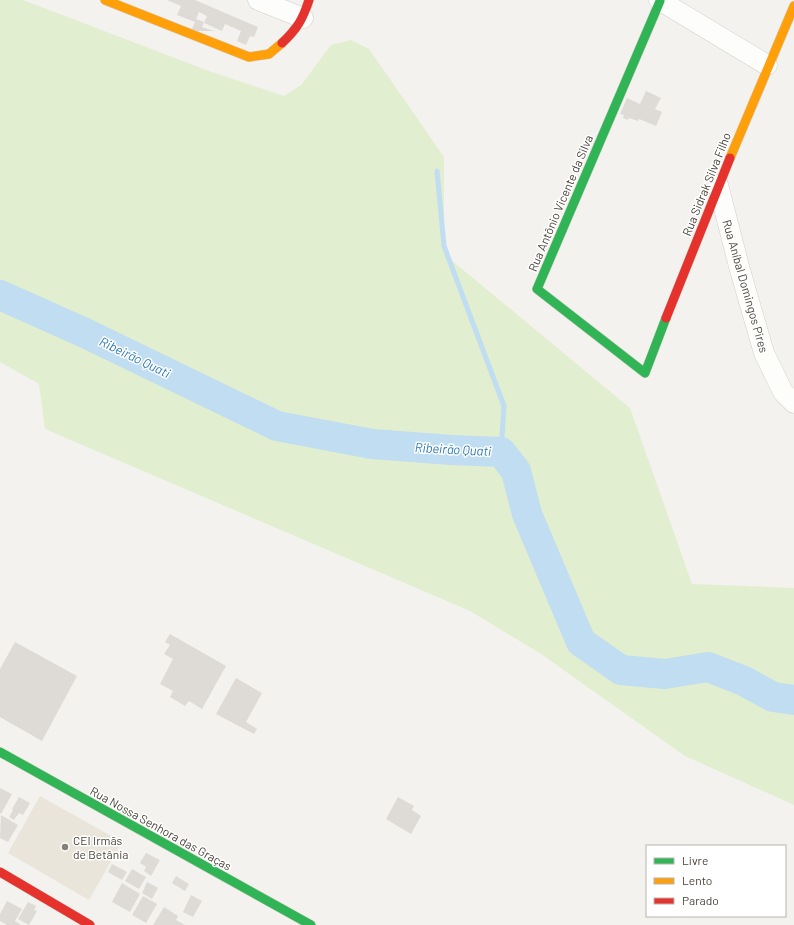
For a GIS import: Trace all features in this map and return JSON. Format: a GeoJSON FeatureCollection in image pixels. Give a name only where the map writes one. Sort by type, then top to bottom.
{"type":"FeatureCollection","features":[{"type":"Feature","properties":{"kind":"street"},"geometry":{"type":"LineString","coordinates":[[105,0],[249,57],[269,54],[301,17],[258,0]]}},
{"type":"Feature","properties":{"kind":"street"},"geometry":{"type":"LineString","coordinates":[[659,0],[768,65]]}},
{"type":"Feature","properties":{"kind":"street","name":"Rua Antônio Vicente da Silva"},"geometry":{"type":"LineString","coordinates":[[645,373],[537,289],[659,0]]}},
{"type":"Feature","properties":{"kind":"street","name":"Rua Sidrak Silva Filho"},"geometry":{"type":"LineString","coordinates":[[645,373],[718,185],[794,6]]}},
{"type":"Feature","properties":{"kind":"street","name":"Rua Aníbal Domingos Pires"},"geometry":{"type":"LineString","coordinates":[[718,185],[740,270],[764,353],[783,392],[794,402]]}},
{"type":"Feature","properties":{"kind":"street","name":"Rua Nossa Senhora das Graças"},"geometry":{"type":"LineString","coordinates":[[0,752],[301,922]]}},
{"type":"Feature","properties":{"kind":"street"},"geometry":{"type":"LineString","coordinates":[[0,872],[90,925]]}},
{"type":"Feature","properties":{"kind":"shaded area","name":"CEI Irmãs de Betânia"},"geometry":{"type":"Polygon","coordinates":[[[40,796],[122,842],[89,900],[8,853],[40,796]]]}},
{"type":"Feature","properties":{"kind":"green space"},"geometry":{"type":"Polygon","coordinates":[[[0,0],[23,0],[209,71],[284,96],[301,85],[331,45],[351,40],[369,49],[444,157],[444,254],[630,408],[692,584],[794,588],[794,805],[685,756],[541,654],[470,611],[45,429],[39,384],[0,362],[0,0]]]}},
{"type":"Feature","properties":{"kind":"building"},"geometry":{"type":"Polygon","coordinates":[[[167,0],[195,0],[258,27],[254,37],[250,36],[246,45],[237,41],[241,31],[225,24],[222,31],[204,23],[207,16],[199,12],[196,19],[204,22],[202,27],[214,31],[191,31],[195,22],[177,15],[181,6],[167,0]]]}},
{"type":"Feature","properties":{"kind":"building"},"geometry":{"type":"Polygon","coordinates":[[[646,91],[661,98],[655,109],[662,112],[656,126],[639,119],[638,121],[629,118],[628,120],[623,118],[624,115],[620,114],[627,98],[640,104],[646,91]]]}},
{"type":"Feature","properties":{"kind":"building"},"geometry":{"type":"Polygon","coordinates":[[[170,634],[226,666],[202,709],[189,701],[185,706],[170,697],[173,691],[160,684],[173,659],[164,654],[170,645],[165,642],[170,634]]]}},
{"type":"Feature","properties":{"kind":"building"},"geometry":{"type":"Polygon","coordinates":[[[15,642],[77,676],[42,741],[0,717],[0,669],[15,642]]]}},
{"type":"Feature","properties":{"kind":"building"},"geometry":{"type":"Polygon","coordinates":[[[236,678],[262,693],[246,722],[257,729],[254,734],[216,714],[236,678]]]}},
{"type":"Feature","properties":{"kind":"building"},"geometry":{"type":"Polygon","coordinates":[[[0,788],[12,794],[1,814],[0,813],[0,788]]]}},
{"type":"Feature","properties":{"kind":"building"},"geometry":{"type":"Polygon","coordinates":[[[19,797],[30,803],[23,815],[19,813],[14,820],[9,817],[19,797]]]}},
{"type":"Feature","properties":{"kind":"building"},"geometry":{"type":"Polygon","coordinates":[[[398,797],[414,806],[412,810],[421,816],[411,834],[386,819],[398,797]]]}},
{"type":"Feature","properties":{"kind":"building"},"geometry":{"type":"Polygon","coordinates":[[[1,815],[18,825],[8,842],[0,838],[1,815]]]}},
{"type":"Feature","properties":{"kind":"building"},"geometry":{"type":"Polygon","coordinates":[[[146,853],[160,860],[151,876],[144,871],[146,867],[140,863],[146,853]]]}},
{"type":"Feature","properties":{"kind":"building"},"geometry":{"type":"Polygon","coordinates":[[[112,864],[127,872],[122,880],[108,872],[112,864]]]}},
{"type":"Feature","properties":{"kind":"building"},"geometry":{"type":"Polygon","coordinates":[[[132,869],[146,877],[139,889],[125,881],[132,869]]]}},
{"type":"Feature","properties":{"kind":"building"},"geometry":{"type":"Polygon","coordinates":[[[176,876],[189,884],[185,891],[172,883],[176,876]]]}},
{"type":"Feature","properties":{"kind":"building"},"geometry":{"type":"Polygon","coordinates":[[[147,882],[158,888],[152,899],[142,893],[147,882]]]}},
{"type":"Feature","properties":{"kind":"building"},"geometry":{"type":"Polygon","coordinates":[[[122,883],[140,894],[130,912],[112,902],[122,883]]]}},
{"type":"Feature","properties":{"kind":"building"},"geometry":{"type":"Polygon","coordinates":[[[191,895],[202,901],[193,917],[183,912],[191,895]]]}},
{"type":"Feature","properties":{"kind":"building"},"geometry":{"type":"Polygon","coordinates":[[[143,896],[157,904],[146,923],[132,915],[143,896]]]}},
{"type":"Feature","properties":{"kind":"building"},"geometry":{"type":"Polygon","coordinates":[[[7,901],[22,909],[15,921],[21,925],[7,925],[0,921],[0,914],[7,901]]]}},
{"type":"Feature","properties":{"kind":"building"},"geometry":{"type":"Polygon","coordinates":[[[28,902],[36,906],[34,910],[37,911],[29,925],[18,919],[28,902]]]}},
{"type":"Feature","properties":{"kind":"building"},"geometry":{"type":"Polygon","coordinates":[[[164,907],[178,916],[176,920],[185,925],[153,925],[164,907]]]}},
{"type":"Feature","properties":{"kind":"waterway"},"geometry":{"type":"LineString","coordinates":[[437,171],[444,246],[504,406],[501,452]]}},
{"type":"Feature","properties":{"kind":"waterway","name":"Ribeirão Quati"},"geometry":{"type":"LineString","coordinates":[[0,295],[85,333],[277,426],[372,444],[501,452],[516,471],[527,514],[581,642],[621,670],[665,674],[708,667],[744,681],[773,697],[794,700]]}},
{"type":"Feature","properties":{"kind":"traffic: fast"},"geometry":{"type":"LineString","coordinates":[[660,1],[537,289],[645,373],[666,318]]}},
{"type":"Feature","properties":{"kind":"traffic: fast"},"geometry":{"type":"LineString","coordinates":[[0,752],[311,925]]}},
{"type":"Feature","properties":{"kind":"traffic: slow"},"geometry":{"type":"LineString","coordinates":[[105,0],[249,57],[269,54],[282,43]]}},
{"type":"Feature","properties":{"kind":"traffic: slow"},"geometry":{"type":"LineString","coordinates":[[730,158],[794,6]]}},
{"type":"Feature","properties":{"kind":"traffic: jam"},"geometry":{"type":"LineString","coordinates":[[282,43],[299,23],[309,0]]}},
{"type":"Feature","properties":{"kind":"traffic: jam"},"geometry":{"type":"LineString","coordinates":[[666,318],[730,158]]}},
{"type":"Feature","properties":{"kind":"traffic: jam"},"geometry":{"type":"LineString","coordinates":[[0,872],[90,925]]}},
{"type":"Feature","properties":{"kind":"place","name":"CEI Irmãs de Betânia"},"geometry":{"type":"Point","coordinates":[65,847]}}]}
